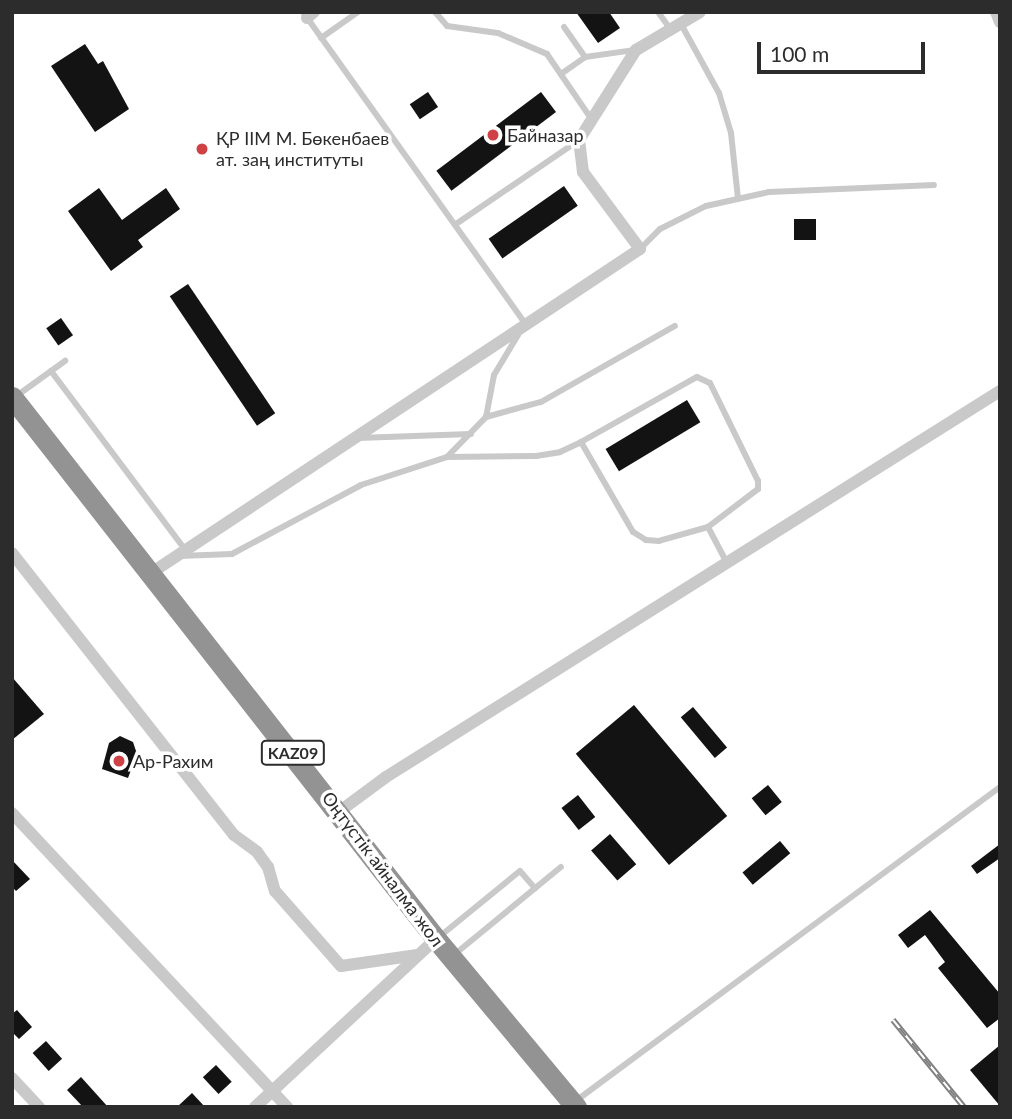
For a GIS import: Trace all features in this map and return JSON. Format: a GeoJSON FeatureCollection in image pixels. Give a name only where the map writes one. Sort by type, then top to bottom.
{"type":"FeatureCollection","features":[{"type":"Feature","properties":{"kind":"highway","name":"Оңтүстік айналма жол"},"geometry":{"type":"LineString","coordinates":[[13,397],[148,575],[340,811],[436,939],[574,1105]]}},
{"type":"Feature","properties":{"kind":"street"},"geometry":{"type":"LineString","coordinates":[[148,575],[526,321],[640,249],[583,172],[579,140],[636,50],[701,12]]}},
{"type":"Feature","properties":{"kind":"street"},"geometry":{"type":"LineString","coordinates":[[996,12],[1000,22]]}},
{"type":"Feature","properties":{"kind":"street"},"geometry":{"type":"LineString","coordinates":[[340,811],[386,778],[1000,391]]}},
{"type":"Feature","properties":{"kind":"street"},"geometry":{"type":"LineString","coordinates":[[12,553],[234,835],[257,852],[268,867],[275,891],[341,966],[417,956]]}},
{"type":"Feature","properties":{"kind":"street"},"geometry":{"type":"LineString","coordinates":[[12,813],[287,1107]]}},
{"type":"Feature","properties":{"kind":"street"},"geometry":{"type":"LineString","coordinates":[[255,1107],[436,939]]}},
{"type":"Feature","properties":{"kind":"street"},"geometry":{"type":"LineString","coordinates":[[12,1078],[39,1107]]}},
{"type":"Feature","properties":{"kind":"lane"},"geometry":{"type":"LineString","coordinates":[[321,38],[358,12]]}},
{"type":"Feature","properties":{"kind":"lane"},"geometry":{"type":"LineString","coordinates":[[435,12],[447,26],[498,33],[547,54],[592,120]]}},
{"type":"Feature","properties":{"kind":"lane"},"geometry":{"type":"LineString","coordinates":[[659,12],[676,27],[719,93],[731,133],[738,199]]}},
{"type":"Feature","properties":{"kind":"lane"},"geometry":{"type":"LineString","coordinates":[[308,14],[321,38],[526,321],[494,375],[486,417],[447,457]]}},
{"type":"Feature","properties":{"kind":"lane"},"geometry":{"type":"LineString","coordinates":[[564,27],[585,57]]}},
{"type":"Feature","properties":{"kind":"lane"},"geometry":{"type":"LineString","coordinates":[[561,74],[585,57],[636,50]]}},
{"type":"Feature","properties":{"kind":"lane"},"geometry":{"type":"LineString","coordinates":[[456,224],[579,140]]}},
{"type":"Feature","properties":{"kind":"lane"},"geometry":{"type":"LineString","coordinates":[[640,249],[660,229],[706,206],[769,192],[934,186]]}},
{"type":"Feature","properties":{"kind":"lane"},"geometry":{"type":"LineString","coordinates":[[486,417],[541,402],[675,326]]}},
{"type":"Feature","properties":{"kind":"lane"},"geometry":{"type":"LineString","coordinates":[[13,397],[65,361]]}},
{"type":"Feature","properties":{"kind":"lane"},"geometry":{"type":"LineString","coordinates":[[51,371],[182,554],[232,554],[362,485],[447,457],[522,458],[559,453],[697,377],[705,378],[758,481],[750,499],[708,527],[659,541],[633,532],[580,442]]}},
{"type":"Feature","properties":{"kind":"lane"},"geometry":{"type":"LineString","coordinates":[[352,438],[471,434]]}},
{"type":"Feature","properties":{"kind":"lane"},"geometry":{"type":"LineString","coordinates":[[708,527],[728,564]]}},
{"type":"Feature","properties":{"kind":"lane"},"geometry":{"type":"LineString","coordinates":[[574,1105],[1000,787]]}},
{"type":"Feature","properties":{"kind":"lane"},"geometry":{"type":"LineString","coordinates":[[451,957],[561,867]]}},
{"type":"Feature","properties":{"kind":"lane"},"geometry":{"type":"LineString","coordinates":[[436,939],[520,871],[535,888]]}},
{"type":"Feature","properties":{"kind":"building"},"geometry":{"type":"Polygon","coordinates":[[[576,12],[609,12],[620,28],[598,43],[576,12]]]}},
{"type":"Feature","properties":{"kind":"building"},"geometry":{"type":"Polygon","coordinates":[[[85,44],[98,64],[103,61],[129,109],[95,132],[51,66],[85,44]]]}},
{"type":"Feature","properties":{"kind":"building"},"geometry":{"type":"Polygon","coordinates":[[[428,92],[438,107],[420,119],[410,104],[428,92]]]}},
{"type":"Feature","properties":{"kind":"building"},"geometry":{"type":"Polygon","coordinates":[[[541,92],[556,112],[451,191],[436,171],[541,92]]]}},
{"type":"Feature","properties":{"kind":"building"},"geometry":{"type":"Polygon","coordinates":[[[564,186],[578,206],[502,258],[489,239],[564,186]]]}},
{"type":"Feature","properties":{"kind":"building"},"geometry":{"type":"Polygon","coordinates":[[[99,188],[122,220],[166,188],[180,209],[138,240],[143,247],[111,271],[68,211],[99,188]]]}},
{"type":"Feature","properties":{"kind":"building"},"geometry":{"type":"Polygon","coordinates":[[[794,219],[816,219],[816,240],[794,240],[794,219]]]}},
{"type":"Feature","properties":{"kind":"building"},"geometry":{"type":"Polygon","coordinates":[[[188,284],[275,413],[257,426],[170,296],[188,284]]]}},
{"type":"Feature","properties":{"kind":"building"},"geometry":{"type":"Polygon","coordinates":[[[61,318],[73,335],[58,346],[46,328],[61,318]]]}},
{"type":"Feature","properties":{"kind":"building"},"geometry":{"type":"Polygon","coordinates":[[[687,400],[700,422],[619,471],[606,449],[687,400]]]}},
{"type":"Feature","properties":{"kind":"building"},"geometry":{"type":"Polygon","coordinates":[[[12,677],[44,714],[12,740],[12,677]]]}},
{"type":"Feature","properties":{"kind":"building"},"geometry":{"type":"Polygon","coordinates":[[[634,705],[727,816],[669,865],[576,754],[634,705]]]}},
{"type":"Feature","properties":{"kind":"building"},"geometry":{"type":"Polygon","coordinates":[[[693,707],[727,748],[715,758],[681,717],[693,707]]]}},
{"type":"Feature","properties":{"kind":"building","name":"Ар-Рахим"},"geometry":{"type":"Polygon","coordinates":[[[120,736],[133,742],[137,754],[128,778],[102,769],[109,743],[120,736]]]}},
{"type":"Feature","properties":{"kind":"building"},"geometry":{"type":"Polygon","coordinates":[[[768,785],[782,802],[766,815],[752,798],[768,785]]]}},
{"type":"Feature","properties":{"kind":"building"},"geometry":{"type":"Polygon","coordinates":[[[578,795],[595,817],[579,830],[561,808],[578,795]]]}},
{"type":"Feature","properties":{"kind":"building"},"geometry":{"type":"Polygon","coordinates":[[[610,834],[636,864],[617,881],[591,850],[610,834]]]}},
{"type":"Feature","properties":{"kind":"building"},"geometry":{"type":"Polygon","coordinates":[[[780,841],[790,853],[753,885],[742,872],[780,841]]]}},
{"type":"Feature","properties":{"kind":"building"},"geometry":{"type":"Polygon","coordinates":[[[1000,844],[1000,858],[977,874],[971,866],[1000,844]]]}},
{"type":"Feature","properties":{"kind":"building"},"geometry":{"type":"Polygon","coordinates":[[[12,860],[30,879],[16,891],[12,887],[12,860]]]}},
{"type":"Feature","properties":{"kind":"building"},"geometry":{"type":"Polygon","coordinates":[[[930,910],[1000,994],[1000,1018],[987,1028],[938,968],[945,962],[925,935],[908,948],[898,935],[930,910]]]}},
{"type":"Feature","properties":{"kind":"building"},"geometry":{"type":"Polygon","coordinates":[[[17,1010],[32,1027],[19,1039],[12,1032],[12,1014],[17,1010]]]}},
{"type":"Feature","properties":{"kind":"building"},"geometry":{"type":"Polygon","coordinates":[[[46,1041],[62,1059],[49,1071],[33,1053],[46,1041]]]}},
{"type":"Feature","properties":{"kind":"building"},"geometry":{"type":"Polygon","coordinates":[[[1000,1045],[1000,1106],[970,1070],[1000,1045]]]}},
{"type":"Feature","properties":{"kind":"building"},"geometry":{"type":"Polygon","coordinates":[[[216,1065],[232,1082],[219,1094],[203,1077],[216,1065]]]}},
{"type":"Feature","properties":{"kind":"building"},"geometry":{"type":"Polygon","coordinates":[[[81,1077],[108,1107],[83,1107],[67,1090],[81,1077]]]}},
{"type":"Feature","properties":{"kind":"building"},"geometry":{"type":"Polygon","coordinates":[[[192,1093],[205,1107],[177,1107],[192,1093]]]}},
{"type":"Feature","properties":{"kind":"railway"},"geometry":{"type":"LineString","coordinates":[[893,1020],[964,1107]]}},
{"type":"Feature","properties":{"kind":"place","name":"Байназар"},"geometry":{"type":"Point","coordinates":[493,135]}},
{"type":"Feature","properties":{"kind":"place","name":"ҚР ІІМ М. Бөкенбаев ат. заң институты"},"geometry":{"type":"Point","coordinates":[202,149]}},
{"type":"Feature","properties":{"kind":"place","name":"Ар-Рахим"},"geometry":{"type":"Point","coordinates":[119,761]}}]}
